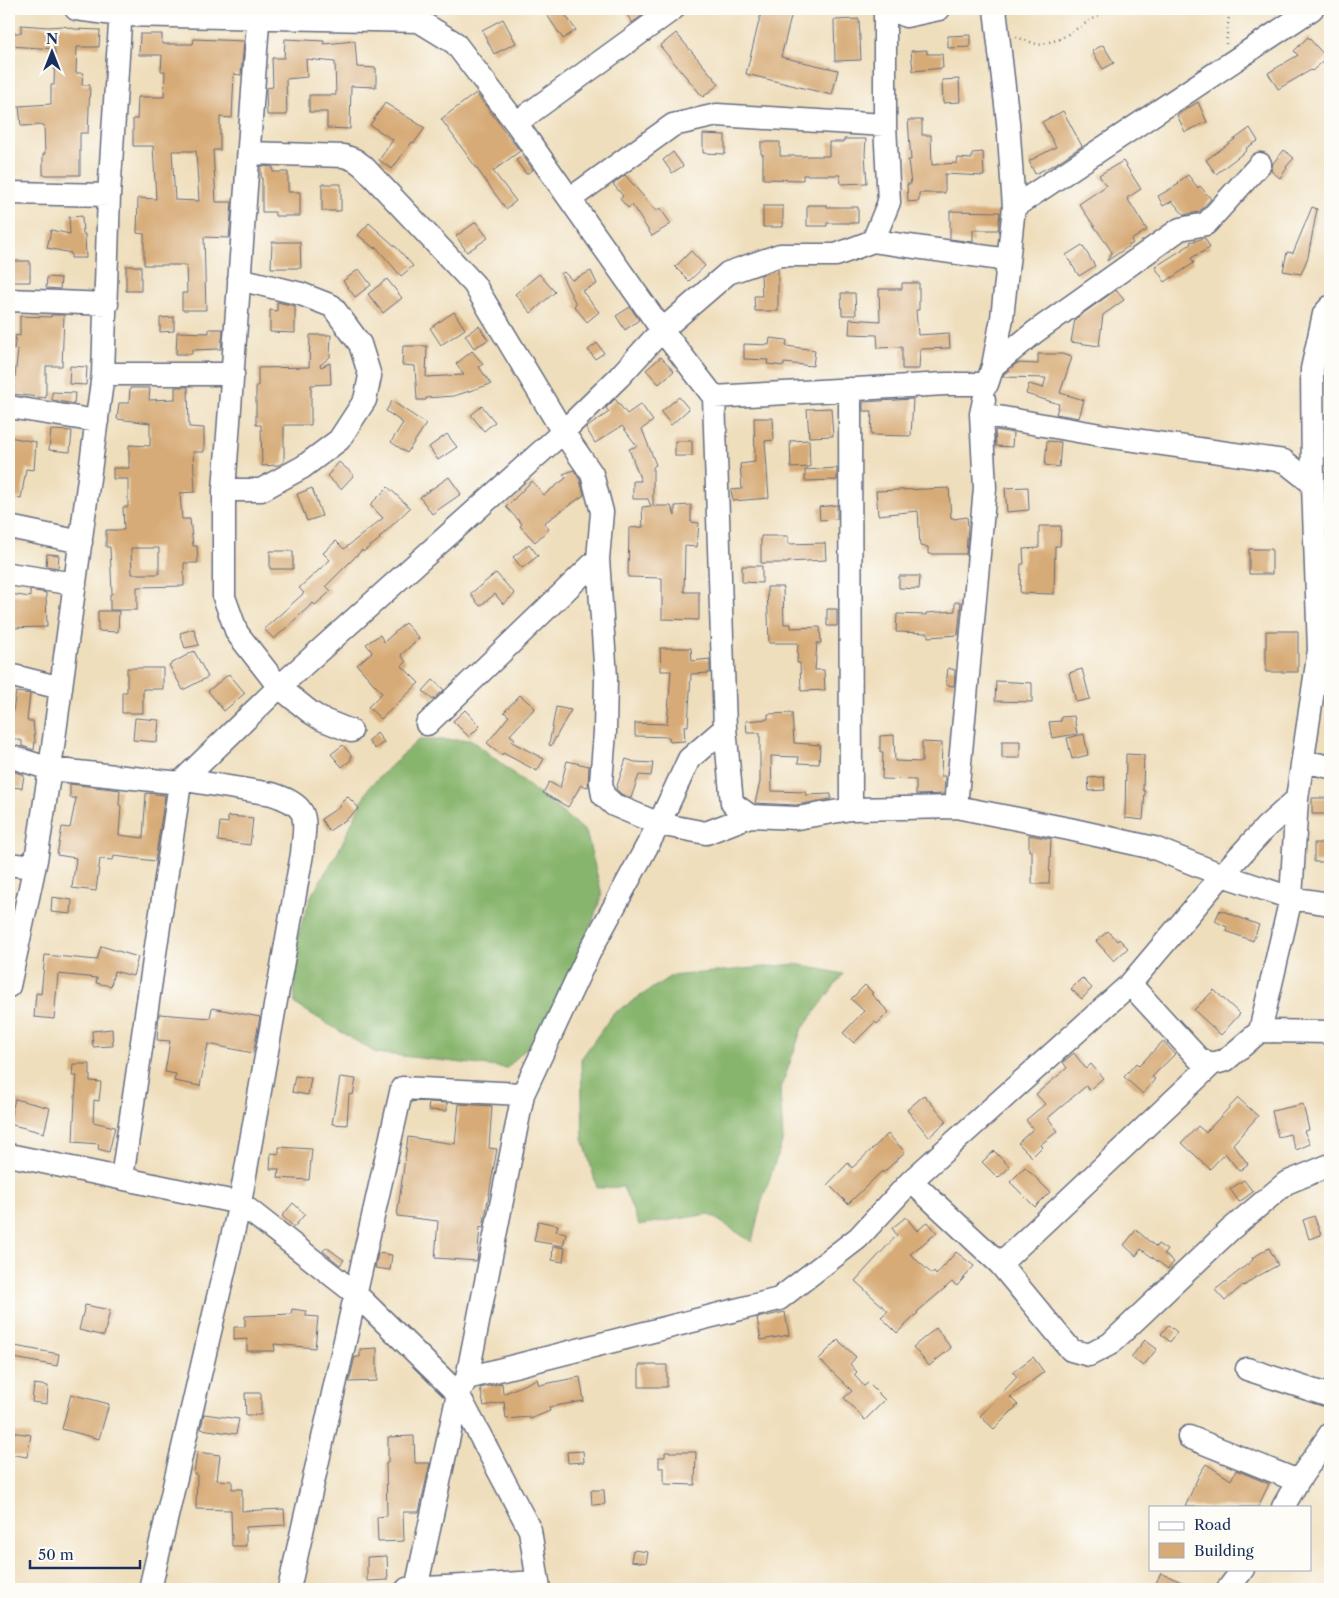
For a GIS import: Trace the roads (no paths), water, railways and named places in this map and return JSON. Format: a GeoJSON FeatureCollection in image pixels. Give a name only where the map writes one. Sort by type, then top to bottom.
{"type":"FeatureCollection","features":[{"type":"Feature","properties":{"kind":"street"},"geometry":{"type":"LineString","coordinates":[[76,9],[121,12],[427,15],[455,43],[516,123],[662,330],[714,397],[725,728],[732,803],[750,816]]}},
{"type":"Feature","properties":{"kind":"street"},"geometry":{"type":"LineString","coordinates":[[516,123],[673,9]]}},
{"type":"Feature","properties":{"kind":"street"},"geometry":{"type":"LineString","coordinates":[[873,241],[889,202],[885,125],[886,9]]}},
{"type":"Feature","properties":{"kind":"street"},"geometry":{"type":"LineString","coordinates":[[893,9],[906,16],[938,9]]}},
{"type":"Feature","properties":{"kind":"street"},"geometry":{"type":"LineString","coordinates":[[956,807],[985,488],[982,414],[1002,318],[1014,207],[1008,122],[995,9]]}},
{"type":"Feature","properties":{"kind":"street"},"geometry":{"type":"LineString","coordinates":[[1014,207],[1312,9]]}},
{"type":"Feature","properties":{"kind":"street"},"geometry":{"type":"LineString","coordinates":[[9,986],[36,860],[50,769],[103,374],[110,195],[121,12]]}},
{"type":"Feature","properties":{"kind":"street"},"geometry":{"type":"LineString","coordinates":[[259,13],[224,490],[224,597],[237,633],[279,687],[310,712],[351,730]]}},
{"type":"Feature","properties":{"kind":"street"},"geometry":{"type":"LineString","coordinates":[[570,199],[673,125],[717,115],[885,125]]}},
{"type":"Feature","properties":{"kind":"street"},"geometry":{"type":"LineString","coordinates":[[249,153],[344,156],[363,166],[474,284],[563,432],[592,474],[602,512],[598,559],[606,678],[605,732],[601,782],[604,796],[614,805],[659,824],[706,833],[750,816],[797,818],[851,809],[956,807],[1154,848],[1222,875],[1291,898],[1330,904]]}},
{"type":"Feature","properties":{"kind":"street"},"geometry":{"type":"LineString","coordinates":[[714,397],[850,389],[990,375],[1034,332],[1180,229],[1206,224],[1260,164]]}},
{"type":"Feature","properties":{"kind":"street"},"geometry":{"type":"LineString","coordinates":[[9,193],[110,195]]}},
{"type":"Feature","properties":{"kind":"street"},"geometry":{"type":"LineString","coordinates":[[122,1178],[183,781],[279,687],[563,432],[619,377],[662,330],[728,273],[780,255],[836,255],[873,241],[1008,260]]}},
{"type":"Feature","properties":{"kind":"street"},"geometry":{"type":"LineString","coordinates":[[224,490],[261,490],[303,467],[339,440],[365,400],[370,376],[360,344],[332,306],[301,294],[240,280]]}},
{"type":"Feature","properties":{"kind":"street"},"geometry":{"type":"LineString","coordinates":[[9,300],[107,304]]}},
{"type":"Feature","properties":{"kind":"street"},"geometry":{"type":"LineString","coordinates":[[1000,1264],[1212,1064],[1226,1060],[1260,1031],[1291,898],[1297,799],[1325,650],[1313,484],[1312,369],[1324,314],[1330,308]]}},
{"type":"Feature","properties":{"kind":"street"},"geometry":{"type":"LineString","coordinates":[[103,374],[233,374]]}},
{"type":"Feature","properties":{"kind":"street"},"geometry":{"type":"LineString","coordinates":[[850,389],[851,809]]}},
{"type":"Feature","properties":{"kind":"street"},"geometry":{"type":"LineString","coordinates":[[9,407],[97,421]]}},
{"type":"Feature","properties":{"kind":"street"},"geometry":{"type":"LineString","coordinates":[[982,414],[1106,436],[1284,461],[1313,484]]}},
{"type":"Feature","properties":{"kind":"street"},"geometry":{"type":"LineString","coordinates":[[9,527],[81,542]]}},
{"type":"Feature","properties":{"kind":"street"},"geometry":{"type":"LineString","coordinates":[[427,724],[598,559]]}},
{"type":"Feature","properties":{"kind":"street"},"geometry":{"type":"LineString","coordinates":[[9,574],[75,584]]}},
{"type":"Feature","properties":{"kind":"street"},"geometry":{"type":"LineString","coordinates":[[9,675],[61,688]]}},
{"type":"Feature","properties":{"kind":"street"},"geometry":{"type":"LineString","coordinates":[[416,1589],[463,1386],[523,1094],[589,953],[659,824],[689,759],[725,728]]}},
{"type":"Feature","properties":{"kind":"street"},"geometry":{"type":"LineString","coordinates":[[9,756],[50,769],[183,781],[272,794],[286,798],[298,806],[305,819],[302,854],[240,1203],[150,1589]]}},
{"type":"Feature","properties":{"kind":"street"},"geometry":{"type":"LineString","coordinates":[[1304,761],[1330,767]]}},
{"type":"Feature","properties":{"kind":"street"},"geometry":{"type":"LineString","coordinates":[[463,1386],[779,1299],[858,1238],[911,1181],[1130,984],[1222,875],[1266,827],[1297,799]]}},
{"type":"Feature","properties":{"kind":"street"},"geometry":{"type":"LineString","coordinates":[[9,864],[24,866],[36,860]]}},
{"type":"Feature","properties":{"kind":"street"},"geometry":{"type":"LineString","coordinates":[[1130,984],[1198,1060],[1212,1064]]}},
{"type":"Feature","properties":{"kind":"street"},"geometry":{"type":"LineString","coordinates":[[1260,1031],[1330,1032]]}},
{"type":"Feature","properties":{"kind":"street"},"geometry":{"type":"LineString","coordinates":[[289,1589],[402,1088],[523,1094]]}},
{"type":"Feature","properties":{"kind":"street"},"geometry":{"type":"LineString","coordinates":[[9,1154],[240,1203],[356,1294],[463,1386],[530,1530],[539,1586],[407,1589]]}},
{"type":"Feature","properties":{"kind":"street"},"geometry":{"type":"LineString","coordinates":[[911,1181],[1000,1264],[1071,1350],[1089,1355],[1110,1344],[1230,1230],[1286,1183],[1330,1164]]}},
{"type":"Feature","properties":{"kind":"street"},"geometry":{"type":"LineString","coordinates":[[1247,1369],[1330,1396]]}},
{"type":"Feature","properties":{"kind":"street"},"geometry":{"type":"LineString","coordinates":[[1283,1506],[1330,1434]]}},
{"type":"Feature","properties":{"kind":"street"},"geometry":{"type":"LineString","coordinates":[[1189,1436],[1298,1481]]}},
{"type":"Feature","properties":{"kind":"street"},"geometry":{"type":"LineString","coordinates":[[1228,1589],[1242,1570]]}}]}
